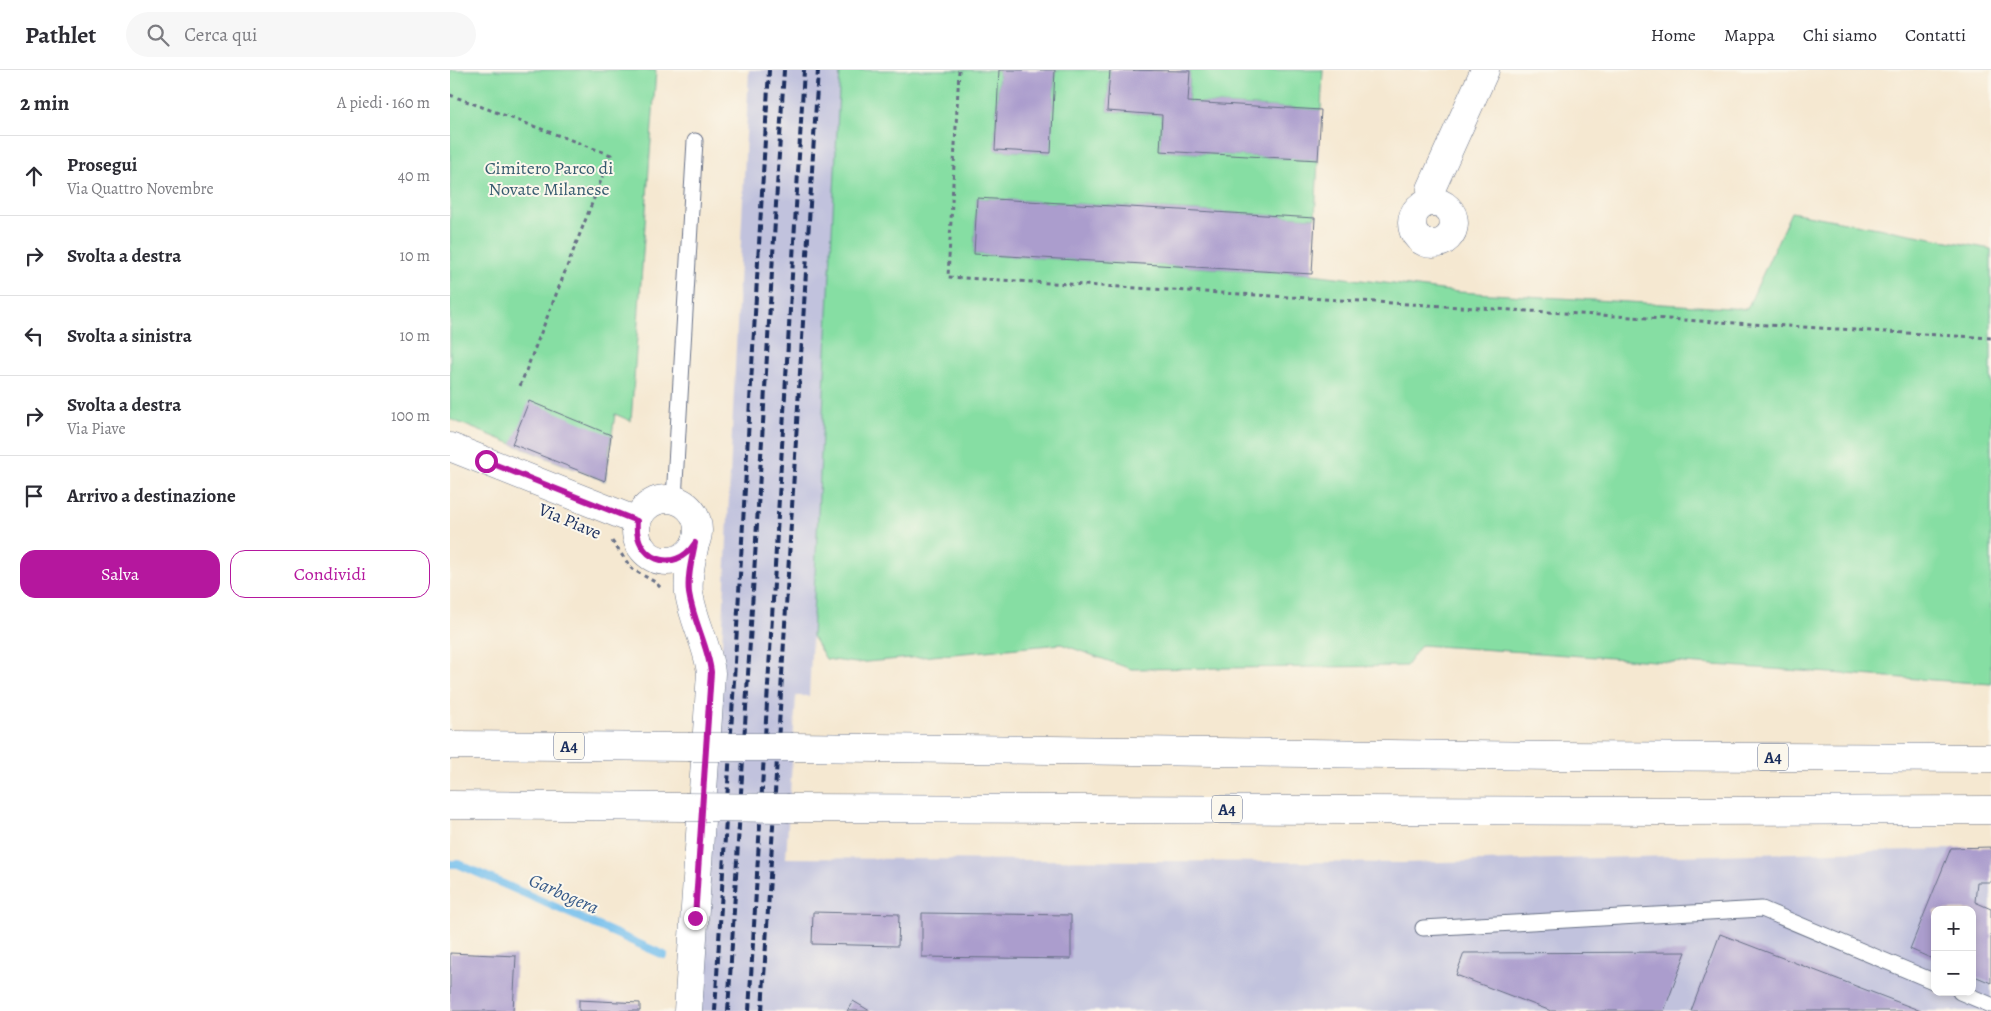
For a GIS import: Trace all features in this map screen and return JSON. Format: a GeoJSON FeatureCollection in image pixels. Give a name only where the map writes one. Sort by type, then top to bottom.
{"type":"FeatureCollection","features":[{"type":"Feature","properties":{"kind":"main road"},"geometry":{"type":"LineString","coordinates":[[1433,202],[1431,189],[1485,70]]}},
{"type":"Feature","properties":{"kind":"main road"},"geometry":{"type":"LineString","coordinates":[[450,447],[637,521]]}},
{"type":"Feature","properties":{"kind":"main road"},"geometry":{"type":"LineString","coordinates":[[688,1011],[711,672],[707,648],[690,595],[690,571],[698,534],[695,516],[690,508],[674,500],[656,501],[648,506],[637,521],[636,531],[639,541],[644,550],[652,557],[672,560],[682,557],[695,543]]}},
{"type":"Feature","properties":{"kind":"main road","name":"A4"},"geometry":{"type":"LineString","coordinates":[[450,744],[1554,756],[1991,758]]}},
{"type":"Feature","properties":{"kind":"main road","name":"A4"},"geometry":{"type":"LineString","coordinates":[[450,804],[789,808],[1665,811],[1991,810]]}},
{"type":"Feature","properties":{"kind":"lane"},"geometry":{"type":"LineString","coordinates":[[674,500],[695,141]]}},
{"type":"Feature","properties":{"kind":"lane"},"geometry":{"type":"LineString","coordinates":[[1423,928],[1762,909],[1931,980]]}},
{"type":"Feature","properties":{"kind":"lane"},"geometry":{"type":"LineString","coordinates":[[1969,996],[1991,1006]]}},
{"type":"Feature","properties":{"kind":"path"},"geometry":{"type":"LineString","coordinates":[[959,70],[948,277],[1991,338]]}},
{"type":"Feature","properties":{"kind":"path"},"geometry":{"type":"LineString","coordinates":[[450,95],[611,155],[520,386]]}},
{"type":"Feature","properties":{"kind":"path","name":"Via Piave"},"geometry":{"type":"LineString","coordinates":[[608,537],[632,569],[654,582],[665,593]]}},
{"type":"Feature","properties":{"kind":"shaded area"},"geometry":{"type":"Polygon","coordinates":[[[749,70],[840,70],[809,696],[796,696],[786,858],[1403,863],[1991,848],[1991,1011],[699,1011],[721,667],[749,70]]]}},
{"type":"Feature","properties":{"kind":"green space","name":"Cimitero Parco di Novate Milanese"},"geometry":{"type":"Polygon","coordinates":[[[450,70],[656,70],[631,421],[615,414],[605,481],[450,419],[450,70]]]}},
{"type":"Feature","properties":{"kind":"green space"},"geometry":{"type":"Polygon","coordinates":[[[840,70],[999,70],[995,150],[1050,153],[1055,70],[1110,70],[1107,111],[1162,115],[1160,151],[1318,160],[1315,218],[977,198],[974,254],[1312,274],[1458,292],[1747,309],[1791,212],[1991,249],[1991,684],[1421,645],[1406,666],[1131,669],[1061,644],[856,663],[826,659],[812,636],[840,70]]]}},
{"type":"Feature","properties":{"kind":"green space"},"geometry":{"type":"Polygon","coordinates":[[[1181,70],[1323,70],[1321,110],[1188,102],[1190,71],[1181,70]]]}},
{"type":"Feature","properties":{"kind":"building"},"geometry":{"type":"Polygon","coordinates":[[[999,70],[1055,70],[1051,153],[995,150],[999,70]]]}},
{"type":"Feature","properties":{"kind":"building"},"geometry":{"type":"Polygon","coordinates":[[[1110,70],[1190,71],[1188,102],[1321,110],[1318,160],[1160,151],[1162,115],[1107,111],[1110,70]]]}},
{"type":"Feature","properties":{"kind":"building"},"geometry":{"type":"Polygon","coordinates":[[[977,198],[1315,218],[1312,274],[974,254],[977,198]]]}},
{"type":"Feature","properties":{"kind":"building"},"geometry":{"type":"Polygon","coordinates":[[[529,401],[611,435],[605,481],[512,444],[529,401]]]}},
{"type":"Feature","properties":{"kind":"building"},"geometry":{"type":"Polygon","coordinates":[[[1991,847],[1991,882],[1977,882],[1975,902],[1991,909],[1991,983],[1976,977],[1976,906],[1931,906],[1931,958],[1910,949],[1951,848],[1991,847]]]}},
{"type":"Feature","properties":{"kind":"building"},"geometry":{"type":"Polygon","coordinates":[[[813,912],[899,914],[898,946],[812,944],[813,912]]]}},
{"type":"Feature","properties":{"kind":"building"},"geometry":{"type":"Polygon","coordinates":[[[922,913],[1071,915],[1071,959],[922,957],[922,913]]]}},
{"type":"Feature","properties":{"kind":"building"},"geometry":{"type":"Polygon","coordinates":[[[1720,934],[1921,1011],[1691,1011],[1720,934]]]}},
{"type":"Feature","properties":{"kind":"building"},"geometry":{"type":"Polygon","coordinates":[[[1686,952],[1664,1011],[1551,1011],[1456,975],[1464,953],[1686,952]]]}},
{"type":"Feature","properties":{"kind":"building"},"geometry":{"type":"Polygon","coordinates":[[[450,953],[516,956],[513,1011],[450,1011],[450,953]]]}},
{"type":"Feature","properties":{"kind":"building"},"geometry":{"type":"Polygon","coordinates":[[[579,1000],[640,1003],[640,1011],[579,1011],[579,1000]]]}},
{"type":"Feature","properties":{"kind":"building"},"geometry":{"type":"Polygon","coordinates":[[[853,1001],[870,1011],[847,1011],[853,1001]]]}},
{"type":"Feature","properties":{"kind":"waterway","name":"Garbogera"},"geometry":{"type":"LineString","coordinates":[[450,864],[458,864],[664,955]]}},
{"type":"Feature","properties":{"kind":"railway"},"geometry":{"type":"LineString","coordinates":[[715,1011],[769,70]]}},
{"type":"Feature","properties":{"kind":"railway"},"geometry":{"type":"LineString","coordinates":[[728,1011],[784,70]]}},
{"type":"Feature","properties":{"kind":"railway"},"geometry":{"type":"LineString","coordinates":[[749,1011],[804,70]]}},
{"type":"Feature","properties":{"kind":"railway"},"geometry":{"type":"LineString","coordinates":[[762,1011],[818,70]]}},
{"type":"Feature","properties":{"kind":"route"},"geometry":{"type":"LineString","coordinates":[[486,461],[637,521],[636,531],[639,541],[644,550],[652,557],[662,560],[682,557],[695,543],[690,571],[690,595],[692,607],[707,648],[711,672],[695,918]]}}]}
